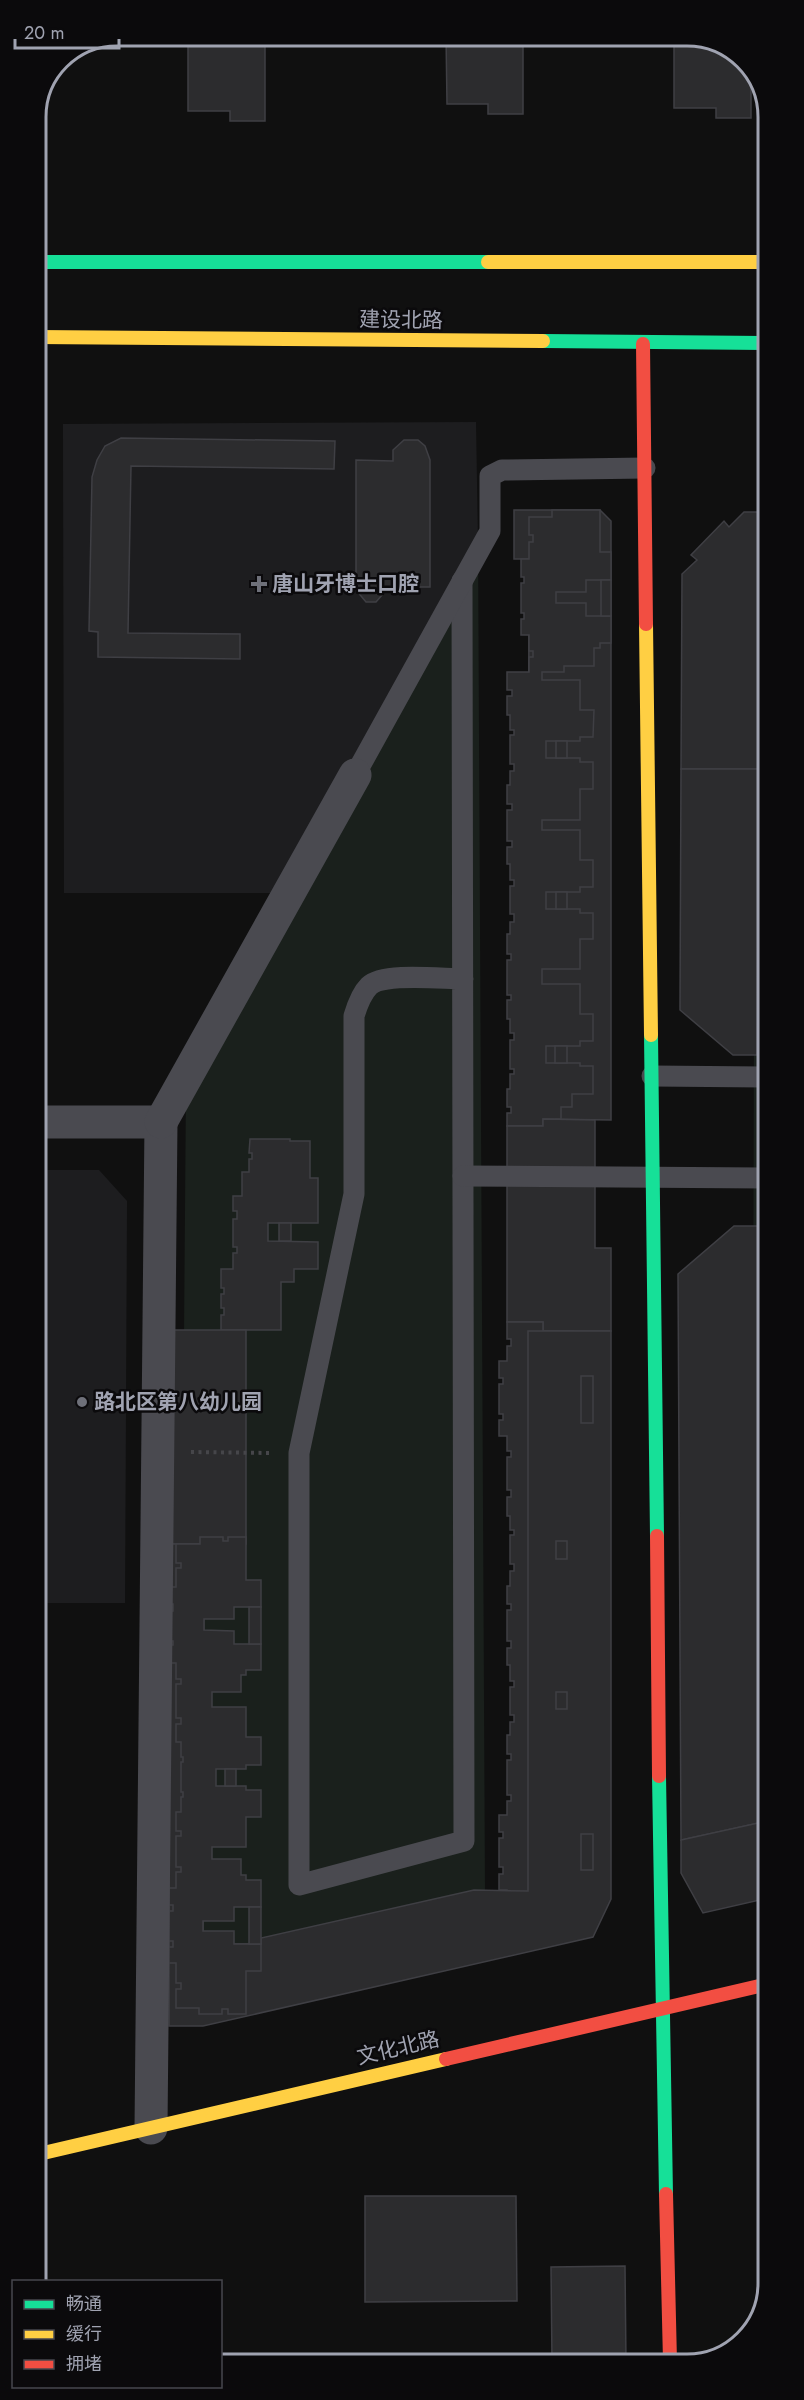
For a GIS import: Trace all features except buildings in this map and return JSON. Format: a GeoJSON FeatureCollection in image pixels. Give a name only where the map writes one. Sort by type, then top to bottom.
{"type":"FeatureCollection","features":[{"type":"Feature","properties":{"kind":"street"},"geometry":{"type":"LineString","coordinates":[[47,262],[758,262]]}},
{"type":"Feature","properties":{"kind":"street","name":"建设北路"},"geometry":{"type":"LineString","coordinates":[[47,338],[758,343]]}},
{"type":"Feature","properties":{"kind":"street"},"geometry":{"type":"LineString","coordinates":[[643,344],[662,2008],[670,2354]]}},
{"type":"Feature","properties":{"kind":"street"},"geometry":{"type":"LineString","coordinates":[[151,2128],[161,1122],[355,775]]}},
{"type":"Feature","properties":{"kind":"street"},"geometry":{"type":"LineString","coordinates":[[47,1122],[161,1122]]}},
{"type":"Feature","properties":{"kind":"street","name":"文化北路"},"geometry":{"type":"LineString","coordinates":[[47,2152],[758,1986]]}},
{"type":"Feature","properties":{"kind":"lane"},"geometry":{"type":"LineString","coordinates":[[355,775],[490,531],[490,476],[502,470],[645,468]]}},
{"type":"Feature","properties":{"kind":"lane"},"geometry":{"type":"LineString","coordinates":[[462,581],[463,979],[464,1841],[299,1885],[299,1453],[354,1194],[354,1016],[359,1000],[369,985],[385,978],[463,979]]}},
{"type":"Feature","properties":{"kind":"lane"},"geometry":{"type":"LineString","coordinates":[[652,1076],[758,1077]]}},
{"type":"Feature","properties":{"kind":"lane"},"geometry":{"type":"LineString","coordinates":[[463,1176],[758,1178]]}},
{"type":"Feature","properties":{"kind":"path"},"geometry":{"type":"LineString","coordinates":[[158,1452],[299,1453]]}},
{"type":"Feature","properties":{"kind":"shaded area","name":"唐山牙博士口腔"},"geometry":{"type":"Polygon","coordinates":[[[476,422],[478,544],[275,893],[64,893],[63,424],[476,422]]]}},
{"type":"Feature","properties":{"kind":"shaded area"},"geometry":{"type":"Polygon","coordinates":[[[478,544],[485,1899],[179,1961],[186,1091],[478,544]]]}},
{"type":"Feature","properties":{"kind":"shaded area"},"geometry":{"type":"Polygon","coordinates":[[[755,615],[758,615],[758,1839],[752,1841],[755,615]]]}},
{"type":"Feature","properties":{"kind":"shaded area","name":"路北区第八幼儿园"},"geometry":{"type":"Polygon","coordinates":[[[47,1170],[99,1170],[127,1201],[125,1603],[47,1603],[47,1170]]]}},
{"type":"Feature","properties":{"kind":"traffic: fast"},"geometry":{"type":"LineString","coordinates":[[47,262],[488,262]]}},
{"type":"Feature","properties":{"kind":"traffic: fast"},"geometry":{"type":"LineString","coordinates":[[543,341],[758,343]]}},
{"type":"Feature","properties":{"kind":"traffic: fast"},"geometry":{"type":"LineString","coordinates":[[651,1035],[657,1536]]}},
{"type":"Feature","properties":{"kind":"traffic: fast"},"geometry":{"type":"LineString","coordinates":[[659,1776],[666,2194]]}},
{"type":"Feature","properties":{"kind":"traffic: slow"},"geometry":{"type":"LineString","coordinates":[[488,262],[758,262]]}},
{"type":"Feature","properties":{"kind":"traffic: slow"},"geometry":{"type":"LineString","coordinates":[[47,337],[543,341]]}},
{"type":"Feature","properties":{"kind":"traffic: slow"},"geometry":{"type":"LineString","coordinates":[[646,624],[651,1035]]}},
{"type":"Feature","properties":{"kind":"traffic: slow"},"geometry":{"type":"LineString","coordinates":[[47,2152],[446,2059]]}},
{"type":"Feature","properties":{"kind":"traffic: jam"},"geometry":{"type":"LineString","coordinates":[[643,344],[646,624]]}},
{"type":"Feature","properties":{"kind":"traffic: jam"},"geometry":{"type":"LineString","coordinates":[[657,1536],[659,1776]]}},
{"type":"Feature","properties":{"kind":"traffic: jam"},"geometry":{"type":"LineString","coordinates":[[446,2059],[758,1986]]}},
{"type":"Feature","properties":{"kind":"traffic: jam"},"geometry":{"type":"LineString","coordinates":[[666,2194],[670,2354]]}},
{"type":"Feature","properties":{"kind":"place","name":"唐山牙博士口腔"},"geometry":{"type":"Point","coordinates":[259,584]}},
{"type":"Feature","properties":{"kind":"place","name":"路北区第八幼儿园"},"geometry":{"type":"Point","coordinates":[82,1402]}}]}
